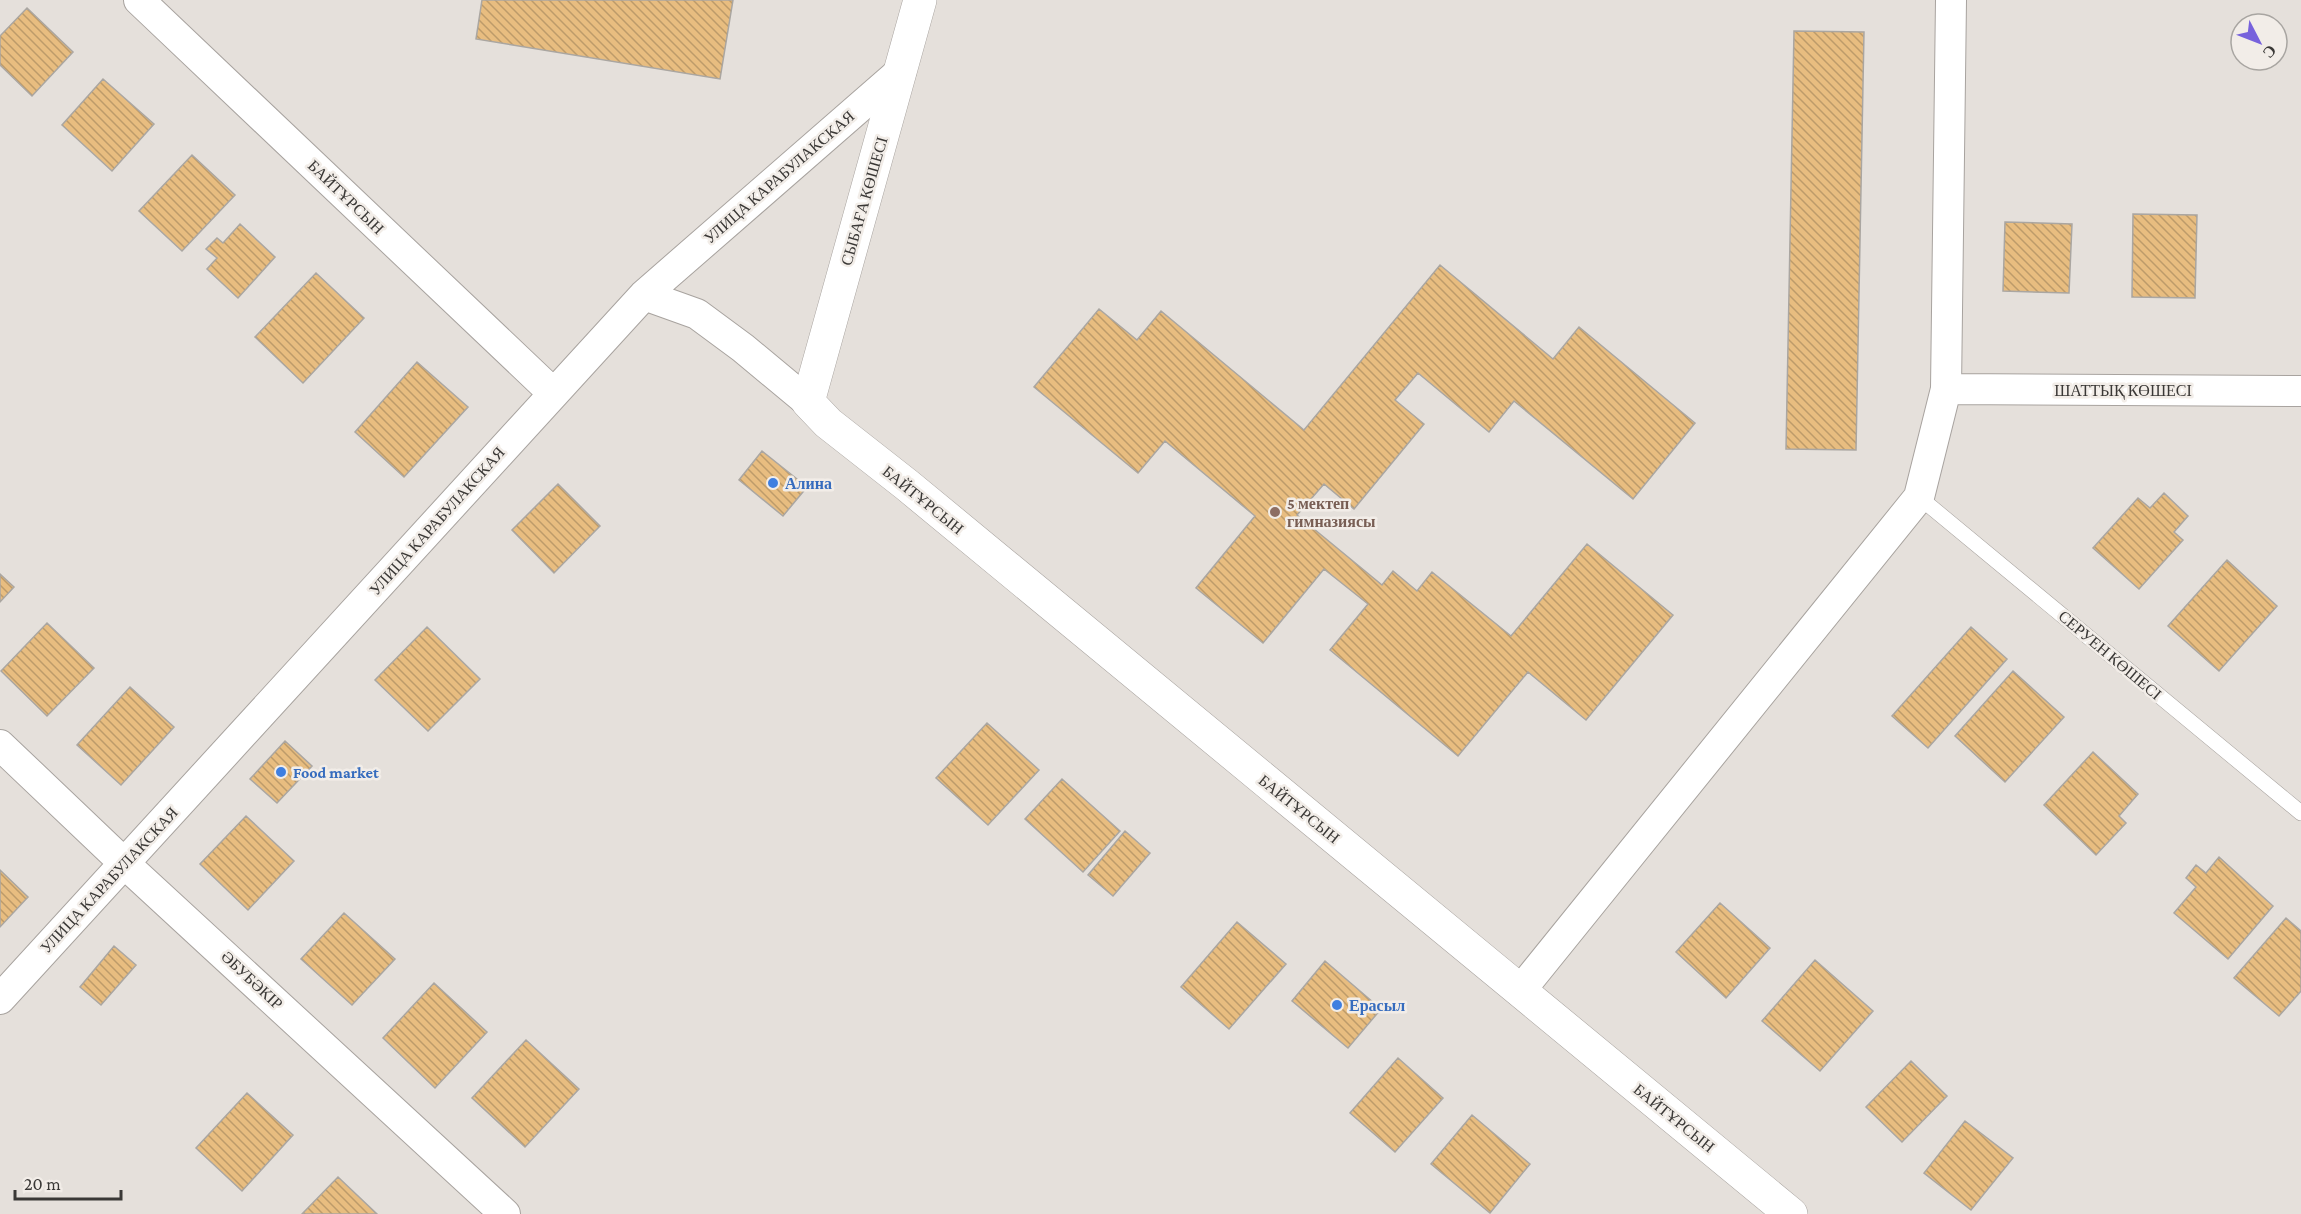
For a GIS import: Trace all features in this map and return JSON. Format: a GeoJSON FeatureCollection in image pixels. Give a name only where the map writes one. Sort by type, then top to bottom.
{"type":"FeatureCollection","features":[{"type":"Feature","properties":{"kind":"street","name":"БАЙТҰРСЫН"},"geometry":{"type":"LineString","coordinates":[[139,0],[553,393]]}},
{"type":"Feature","properties":{"kind":"street","name":"СЫБАҒА КӨШЕСІ"},"geometry":{"type":"LineString","coordinates":[[808,402],[920,0]]}},
{"type":"Feature","properties":{"kind":"street"},"geometry":{"type":"LineString","coordinates":[[1520,991],[1919,496],[1946,389],[1951,0]]}},
{"type":"Feature","properties":{"kind":"street","name":"УЛИЦА КАРАБУЛАКСКАЯ"},"geometry":{"type":"LineString","coordinates":[[0,999],[644,295],[901,71]]}},
{"type":"Feature","properties":{"kind":"street"},"geometry":{"type":"LineString","coordinates":[[644,295],[697,314],[743,348],[808,402]]}},
{"type":"Feature","properties":{"kind":"street","name":"ШАТТЫҚ КӨШЕСІ"},"geometry":{"type":"LineString","coordinates":[[1946,389],[2301,391]]}},
{"type":"Feature","properties":{"kind":"street","name":"БАЙТҰРСЫН"},"geometry":{"type":"LineString","coordinates":[[808,402],[828,423],[1791,1214]]}},
{"type":"Feature","properties":{"kind":"street","name":"ӘБУБӘКІР"},"geometry":{"type":"LineString","coordinates":[[0,745],[125,864],[505,1214]]}},
{"type":"Feature","properties":{"kind":"lane","name":"СЕРУЕН КӨШЕСІ"},"geometry":{"type":"LineString","coordinates":[[1919,496],[2301,813]]}},
{"type":"Feature","properties":{"kind":"building"},"geometry":{"type":"Polygon","coordinates":[[[482,0],[733,0],[720,79],[476,39],[482,0]]]}},
{"type":"Feature","properties":{"kind":"building"},"geometry":{"type":"Polygon","coordinates":[[[27,8],[73,52],[32,96],[0,65],[0,36],[27,8]]]}},
{"type":"Feature","properties":{"kind":"building"},"geometry":{"type":"Polygon","coordinates":[[[1794,31],[1864,32],[1856,450],[1786,449],[1794,31]]]}},
{"type":"Feature","properties":{"kind":"building"},"geometry":{"type":"Polygon","coordinates":[[[103,79],[154,124],[112,171],[62,125],[103,79]]]}},
{"type":"Feature","properties":{"kind":"building"},"geometry":{"type":"Polygon","coordinates":[[[192,155],[235,195],[182,251],[139,211],[192,155]]]}},
{"type":"Feature","properties":{"kind":"building"},"geometry":{"type":"Polygon","coordinates":[[[2133,214],[2197,215],[2195,298],[2132,297],[2133,214]]]}},
{"type":"Feature","properties":{"kind":"building"},"geometry":{"type":"Polygon","coordinates":[[[2005,222],[2072,224],[2069,293],[2003,291],[2005,222]]]}},
{"type":"Feature","properties":{"kind":"building"},"geometry":{"type":"Polygon","coordinates":[[[240,224],[275,257],[238,298],[207,269],[217,258],[206,249],[217,238],[223,243],[240,224]]]}},
{"type":"Feature","properties":{"kind":"building","name":"5 мектеп гимназиясы"},"geometry":{"type":"Polygon","coordinates":[[[1440,265],[1553,359],[1579,327],[1695,423],[1633,499],[1514,401],[1489,432],[1418,373],[1395,400],[1424,424],[1354,509],[1324,484],[1297,515],[1382,585],[1393,571],[1417,591],[1432,572],[1511,636],[1587,544],[1673,615],[1586,720],[1528,672],[1458,756],[1330,650],[1368,604],[1324,569],[1263,643],[1196,588],[1255,516],[1165,441],[1138,473],[1034,387],[1099,309],[1137,340],[1161,311],[1304,430],[1440,265]]]}},
{"type":"Feature","properties":{"kind":"building"},"geometry":{"type":"Polygon","coordinates":[[[316,273],[364,318],[303,383],[255,337],[316,273]]]}},
{"type":"Feature","properties":{"kind":"building"},"geometry":{"type":"Polygon","coordinates":[[[417,362],[468,407],[404,477],[355,432],[417,362]]]}},
{"type":"Feature","properties":{"kind":"building","name":"Алина"},"geometry":{"type":"Polygon","coordinates":[[[762,451],[807,487],[783,516],[739,480],[762,451]]]}},
{"type":"Feature","properties":{"kind":"building"},"geometry":{"type":"Polygon","coordinates":[[[558,484],[600,526],[554,573],[512,530],[558,484]]]}},
{"type":"Feature","properties":{"kind":"building"},"geometry":{"type":"Polygon","coordinates":[[[2164,493],[2188,516],[2174,532],[2183,540],[2139,589],[2093,548],[2138,498],[2150,508],[2164,493]]]}},
{"type":"Feature","properties":{"kind":"building"},"geometry":{"type":"Polygon","coordinates":[[[2227,560],[2277,606],[2219,671],[2168,626],[2227,560]]]}},
{"type":"Feature","properties":{"kind":"building"},"geometry":{"type":"Polygon","coordinates":[[[0,574],[14,587],[0,602],[0,574]]]}},
{"type":"Feature","properties":{"kind":"building"},"geometry":{"type":"Polygon","coordinates":[[[47,623],[94,668],[47,716],[1,671],[47,623]]]}},
{"type":"Feature","properties":{"kind":"building"},"geometry":{"type":"Polygon","coordinates":[[[427,627],[480,679],[428,731],[375,680],[427,627]]]}},
{"type":"Feature","properties":{"kind":"building"},"geometry":{"type":"Polygon","coordinates":[[[1971,627],[2007,659],[1928,748],[1892,716],[1971,627]]]}},
{"type":"Feature","properties":{"kind":"building"},"geometry":{"type":"Polygon","coordinates":[[[2013,671],[2064,717],[2005,782],[1955,736],[2013,671]]]}},
{"type":"Feature","properties":{"kind":"building"},"geometry":{"type":"Polygon","coordinates":[[[130,687],[174,727],[121,785],[77,745],[130,687]]]}},
{"type":"Feature","properties":{"kind":"building"},"geometry":{"type":"Polygon","coordinates":[[[987,723],[1039,770],[988,825],[936,778],[987,723]]]}},
{"type":"Feature","properties":{"kind":"building","name":"Food market"},"geometry":{"type":"Polygon","coordinates":[[[285,741],[312,766],[277,803],[250,779],[285,741]]]}},
{"type":"Feature","properties":{"kind":"building"},"geometry":{"type":"Polygon","coordinates":[[[2093,752],[2138,794],[2119,816],[2126,823],[2096,855],[2044,805],[2093,752]]]}},
{"type":"Feature","properties":{"kind":"building"},"geometry":{"type":"Polygon","coordinates":[[[1062,779],[1120,831],[1083,872],[1025,819],[1062,779]]]}},
{"type":"Feature","properties":{"kind":"building"},"geometry":{"type":"Polygon","coordinates":[[[246,816],[294,861],[248,910],[200,864],[246,816]]]}},
{"type":"Feature","properties":{"kind":"building"},"geometry":{"type":"Polygon","coordinates":[[[1125,831],[1150,853],[1113,896],[1088,875],[1125,831]]]}},
{"type":"Feature","properties":{"kind":"building"},"geometry":{"type":"Polygon","coordinates":[[[2219,857],[2273,906],[2228,959],[2174,913],[2196,887],[2186,878],[2196,865],[2206,873],[2219,857]]]}},
{"type":"Feature","properties":{"kind":"building"},"geometry":{"type":"Polygon","coordinates":[[[0,870],[28,897],[0,927],[0,870]]]}},
{"type":"Feature","properties":{"kind":"building"},"geometry":{"type":"Polygon","coordinates":[[[1720,903],[1770,948],[1726,998],[1676,952],[1720,903]]]}},
{"type":"Feature","properties":{"kind":"building"},"geometry":{"type":"Polygon","coordinates":[[[344,913],[395,959],[352,1005],[301,959],[344,913]]]}},
{"type":"Feature","properties":{"kind":"building"},"geometry":{"type":"Polygon","coordinates":[[[2286,918],[2301,931],[2301,991],[2279,1016],[2234,978],[2286,918]]]}},
{"type":"Feature","properties":{"kind":"building"},"geometry":{"type":"Polygon","coordinates":[[[1237,922],[1286,964],[1229,1029],[1181,987],[1237,922]]]}},
{"type":"Feature","properties":{"kind":"building"},"geometry":{"type":"Polygon","coordinates":[[[114,946],[136,965],[101,1005],[80,987],[114,946]]]}},
{"type":"Feature","properties":{"kind":"building"},"geometry":{"type":"Polygon","coordinates":[[[1815,960],[1873,1011],[1820,1071],[1762,1021],[1815,960]]]}},
{"type":"Feature","properties":{"kind":"building","name":"Ерасыл"},"geometry":{"type":"Polygon","coordinates":[[[1325,961],[1381,1009],[1348,1048],[1292,1001],[1325,961]]]}},
{"type":"Feature","properties":{"kind":"building"},"geometry":{"type":"Polygon","coordinates":[[[434,983],[487,1032],[435,1088],[383,1038],[434,983]]]}},
{"type":"Feature","properties":{"kind":"building"},"geometry":{"type":"Polygon","coordinates":[[[526,1040],[579,1089],[525,1147],[472,1098],[526,1040]]]}},
{"type":"Feature","properties":{"kind":"building"},"geometry":{"type":"Polygon","coordinates":[[[1398,1058],[1443,1098],[1395,1152],[1350,1113],[1398,1058]]]}},
{"type":"Feature","properties":{"kind":"building"},"geometry":{"type":"Polygon","coordinates":[[[1911,1061],[1947,1096],[1902,1142],[1866,1107],[1911,1061]]]}},
{"type":"Feature","properties":{"kind":"building"},"geometry":{"type":"Polygon","coordinates":[[[247,1093],[293,1135],[242,1191],[196,1148],[247,1093]]]}},
{"type":"Feature","properties":{"kind":"building"},"geometry":{"type":"Polygon","coordinates":[[[1472,1115],[1530,1164],[1490,1213],[1431,1164],[1472,1115]]]}},
{"type":"Feature","properties":{"kind":"building"},"geometry":{"type":"Polygon","coordinates":[[[1965,1121],[2013,1158],[1971,1210],[1924,1173],[1965,1121]]]}},
{"type":"Feature","properties":{"kind":"building"},"geometry":{"type":"Polygon","coordinates":[[[338,1177],[377,1214],[302,1214],[338,1177]]]}},
{"type":"Feature","properties":{"kind":"place","name":"Алина"},"geometry":{"type":"Point","coordinates":[773,483]}},
{"type":"Feature","properties":{"kind":"place","name":"5 мектеп гимназиясы"},"geometry":{"type":"Point","coordinates":[1275,512]}},
{"type":"Feature","properties":{"kind":"place","name":"Food market"},"geometry":{"type":"Point","coordinates":[281,772]}},
{"type":"Feature","properties":{"kind":"place","name":"Ерасыл"},"geometry":{"type":"Point","coordinates":[1337,1005]}}]}
